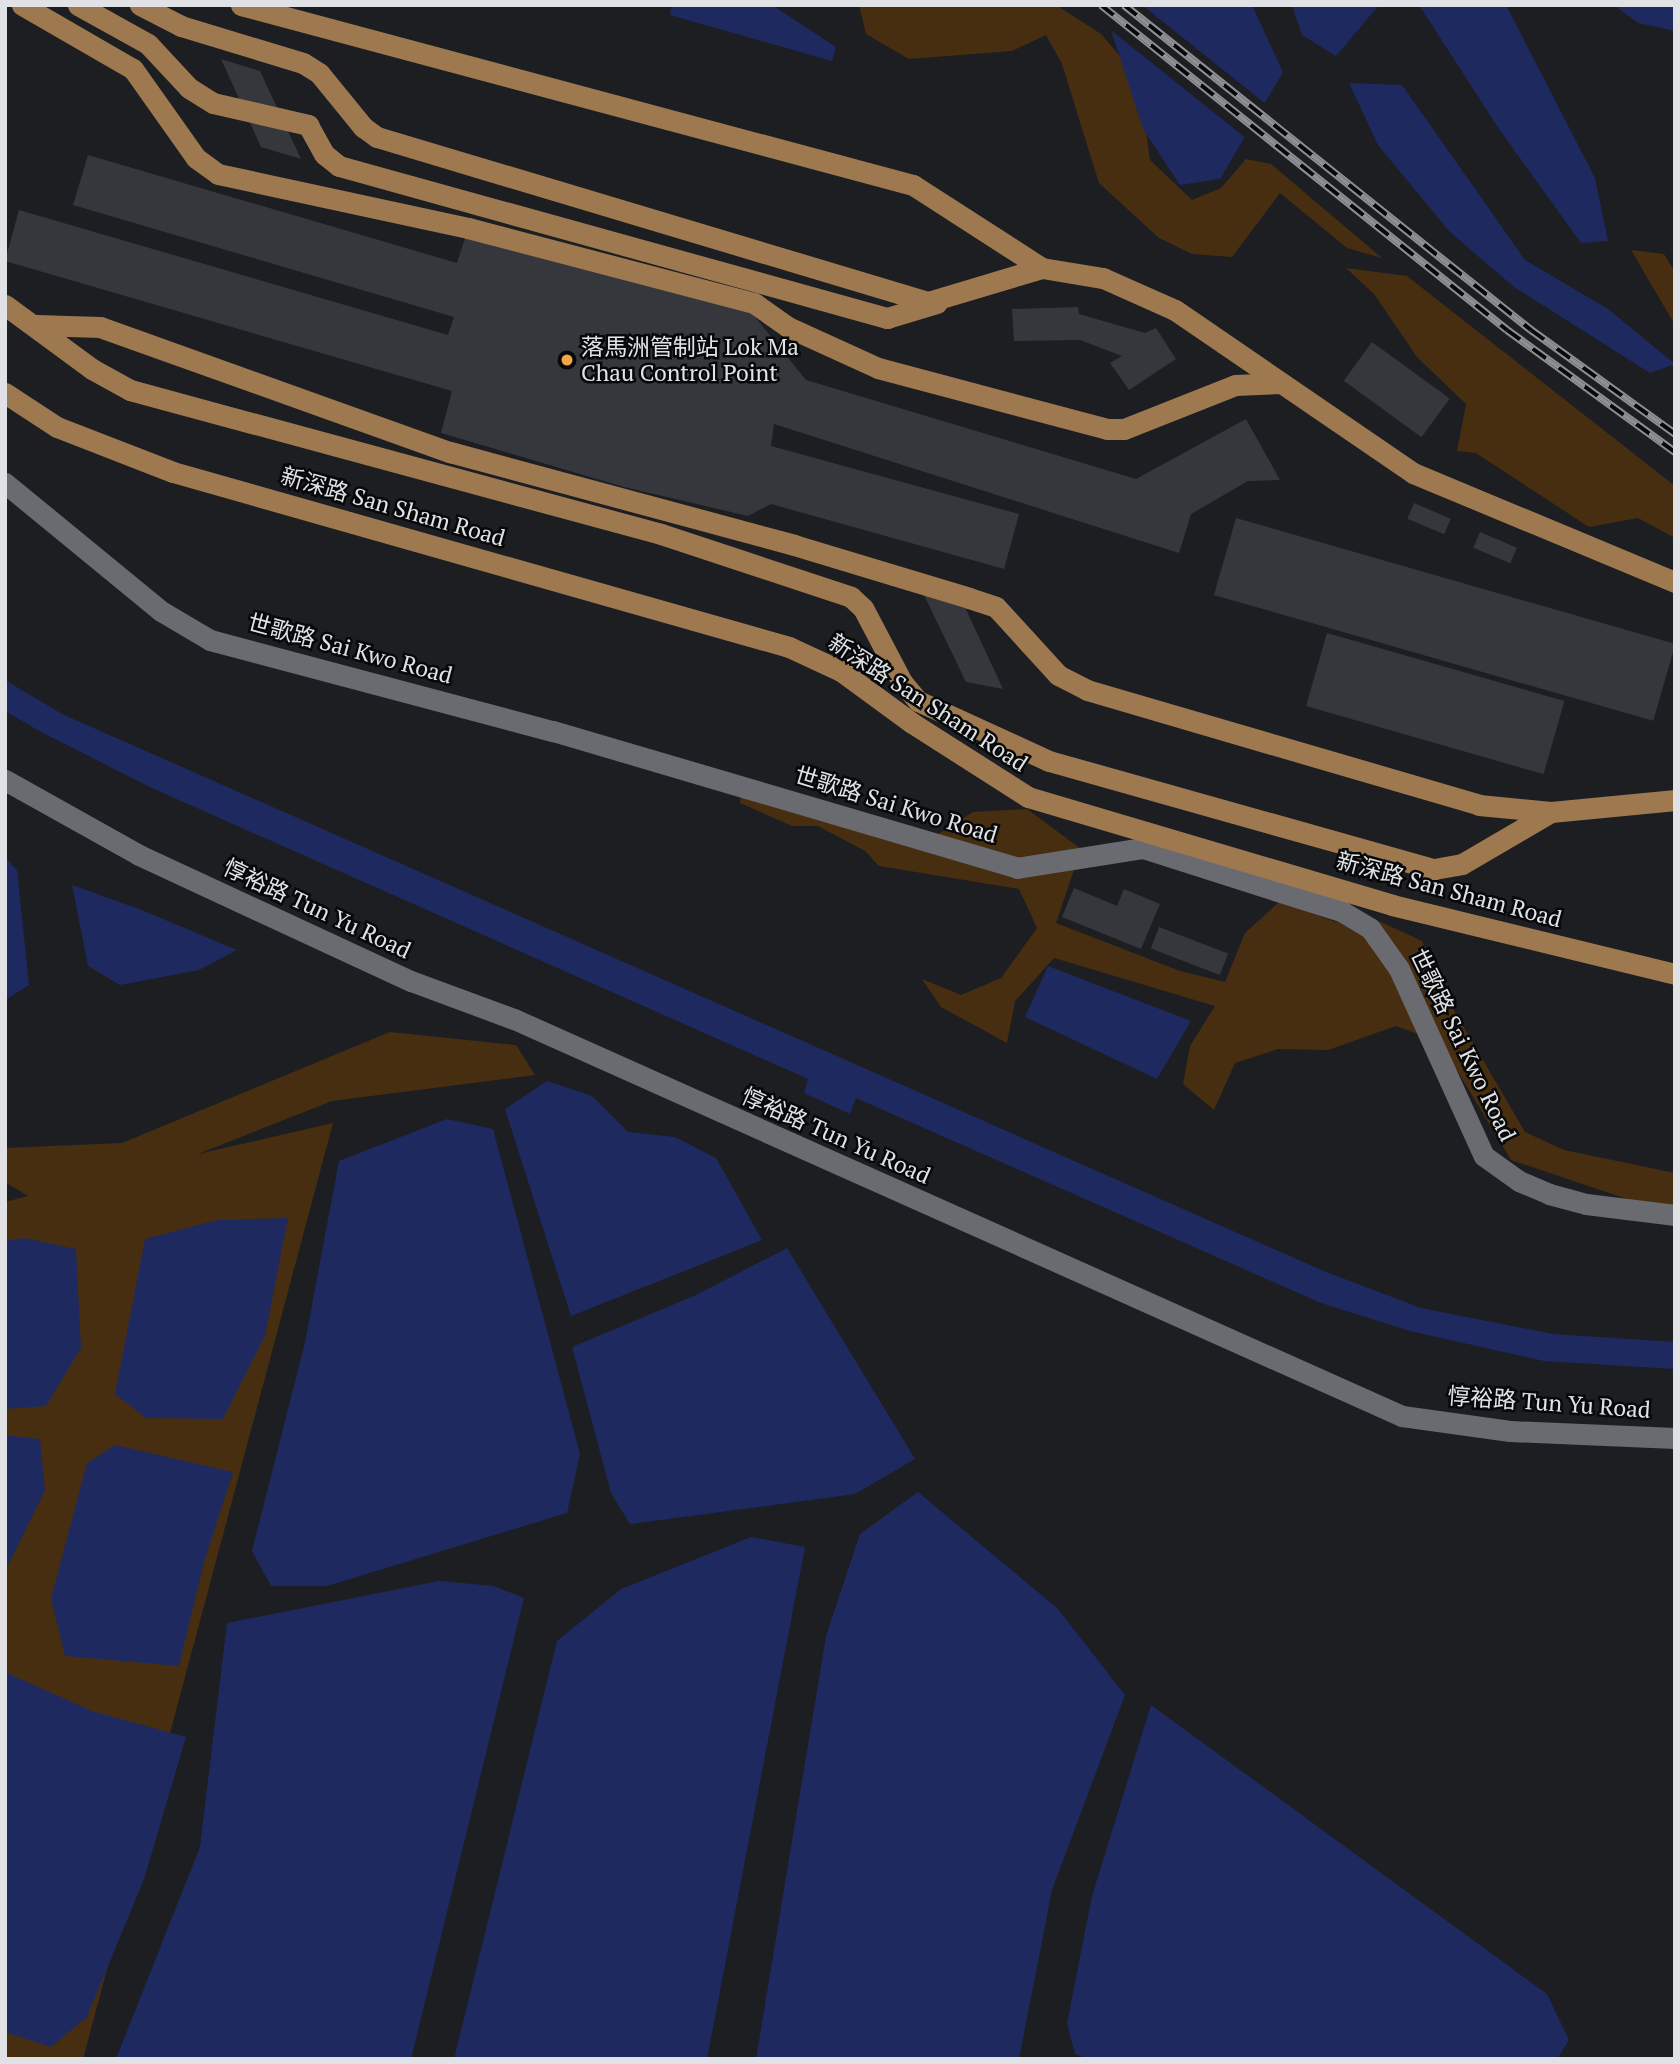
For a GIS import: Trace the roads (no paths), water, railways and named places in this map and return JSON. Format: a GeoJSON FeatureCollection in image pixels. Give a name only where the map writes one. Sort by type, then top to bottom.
{"type":"FeatureCollection","features":[{"type":"Feature","properties":{"kind":"main road"},"geometry":{"type":"LineString","coordinates":[[22,5],[133,69],[151,88],[195,158],[218,174],[468,228],[754,303],[788,327],[878,368],[1107,429],[1124,429],[1235,385],[1252,381],[1285,384]]}},
{"type":"Feature","properties":{"kind":"main road"},"geometry":{"type":"LineString","coordinates":[[78,5],[148,44],[189,88],[213,103],[308,125],[324,155],[339,166],[887,318],[1042,268]]}},
{"type":"Feature","properties":{"kind":"main road"},"geometry":{"type":"LineString","coordinates":[[140,5],[181,26],[303,62],[319,73],[363,127],[377,137],[940,302]]}},
{"type":"Feature","properties":{"kind":"main road"},"geometry":{"type":"LineString","coordinates":[[241,5],[913,185],[1042,268],[1103,278],[1175,310],[1433,483],[1675,582]]}},
{"type":"Feature","properties":{"kind":"main road","name":"新深路 San Sham Road"},"geometry":{"type":"LineString","coordinates":[[5,305],[36,324],[92,369],[130,390],[661,534],[850,597],[863,608],[902,682],[918,701],[1049,761],[1434,869],[1462,864],[1551,811]]}},
{"type":"Feature","properties":{"kind":"main road","name":"新深路 San Sham Road"},"geometry":{"type":"LineString","coordinates":[[36,324],[100,327],[450,452],[794,545],[969,598],[996,607],[1058,675],[1087,690],[1479,805],[1551,811],[1675,800]]}},
{"type":"Feature","properties":{"kind":"main road","name":"新深路 San Sham Road"},"geometry":{"type":"LineString","coordinates":[[5,393],[57,427],[173,472],[789,647],[841,671],[912,723],[1028,797],[1392,905],[1675,974]]}},
{"type":"Feature","properties":{"kind":"street","name":"世歌路 Sai Kwo Road"},"geometry":{"type":"LineString","coordinates":[[5,482],[161,611],[210,640],[553,731],[1017,869],[1143,848],[1343,912],[1370,928],[1399,969],[1485,1156],[1519,1181],[1549,1194],[1586,1204],[1675,1215]]}},
{"type":"Feature","properties":{"kind":"street","name":"惇裕路 Tun Yu Road"},"geometry":{"type":"LineString","coordinates":[[5,780],[139,855],[411,981],[514,1019],[1402,1416],[1510,1431],[1675,1438]]}},
{"type":"Feature","properties":{"kind":"water"},"geometry":{"type":"Polygon","coordinates":[[[672,5],[772,5],[836,47],[832,61],[670,15],[672,5]]]}},
{"type":"Feature","properties":{"kind":"water"},"geometry":{"type":"Polygon","coordinates":[[[1103,5],[1252,5],[1283,72],[1220,179],[1180,185],[1143,129],[1103,5]]]}},
{"type":"Feature","properties":{"kind":"water"},"geometry":{"type":"Polygon","coordinates":[[[1292,5],[1379,5],[1336,56],[1302,35],[1292,5]]]}},
{"type":"Feature","properties":{"kind":"water"},"geometry":{"type":"Polygon","coordinates":[[[1419,5],[1506,5],[1595,178],[1608,241],[1581,243],[1499,129],[1419,5]]]}},
{"type":"Feature","properties":{"kind":"water"},"geometry":{"type":"Polygon","coordinates":[[[1614,5],[1675,5],[1675,31],[1638,23],[1614,5]]]}},
{"type":"Feature","properties":{"kind":"water"},"geometry":{"type":"Polygon","coordinates":[[[1349,83],[1402,85],[1525,260],[1608,309],[1675,364],[1650,373],[1514,287],[1450,232],[1378,145],[1349,83]]]}},
{"type":"Feature","properties":{"kind":"water"},"geometry":{"type":"Polygon","coordinates":[[[5,680],[62,714],[1326,1272],[1421,1308],[1553,1334],[1675,1342],[1675,1369],[1544,1361],[1410,1331],[1321,1303],[856,1098],[850,1114],[804,1093],[808,1079],[152,788],[41,732],[5,711],[5,680]]]}},
{"type":"Feature","properties":{"kind":"water"},"geometry":{"type":"Polygon","coordinates":[[[5,857],[17,870],[29,985],[5,1000],[5,857]]]}},
{"type":"Feature","properties":{"kind":"water"},"geometry":{"type":"Polygon","coordinates":[[[72,885],[139,909],[237,950],[199,970],[120,985],[88,966],[72,885]]]}},
{"type":"Feature","properties":{"kind":"water"},"geometry":{"type":"Polygon","coordinates":[[[1048,966],[1191,1021],[1157,1079],[1025,1017],[1048,966]]]}},
{"type":"Feature","properties":{"kind":"water"},"geometry":{"type":"Polygon","coordinates":[[[547,1081],[592,1096],[628,1132],[675,1137],[716,1158],[762,1240],[571,1316],[505,1109],[547,1081]]]}},
{"type":"Feature","properties":{"kind":"water"},"geometry":{"type":"Polygon","coordinates":[[[447,1119],[493,1129],[580,1454],[567,1513],[327,1586],[271,1586],[252,1551],[305,1342],[339,1161],[447,1119]]]}},
{"type":"Feature","properties":{"kind":"water"},"geometry":{"type":"Polygon","coordinates":[[[288,1218],[265,1336],[223,1419],[146,1418],[115,1394],[145,1239],[217,1220],[288,1218]]]}},
{"type":"Feature","properties":{"kind":"water"},"geometry":{"type":"Polygon","coordinates":[[[25,1238],[76,1249],[81,1348],[46,1406],[5,1409],[5,1241],[25,1238]]]}},
{"type":"Feature","properties":{"kind":"water"},"geometry":{"type":"Polygon","coordinates":[[[787,1248],[915,1459],[855,1494],[630,1524],[611,1493],[572,1347],[694,1296],[787,1248]]]}},
{"type":"Feature","properties":{"kind":"water"},"geometry":{"type":"Polygon","coordinates":[[[5,1435],[40,1439],[45,1490],[5,1572],[5,1435]]]}},
{"type":"Feature","properties":{"kind":"water"},"geometry":{"type":"Polygon","coordinates":[[[115,1445],[233,1472],[204,1562],[179,1666],[65,1656],[51,1598],[87,1463],[115,1445]]]}},
{"type":"Feature","properties":{"kind":"water"},"geometry":{"type":"Polygon","coordinates":[[[918,1492],[1057,1608],[1125,1695],[1052,1890],[1019,2059],[756,2059],[826,1636],[860,1534],[918,1492]]]}},
{"type":"Feature","properties":{"kind":"water"},"geometry":{"type":"Polygon","coordinates":[[[751,1537],[805,1547],[707,2059],[454,2059],[557,1641],[621,1589],[751,1537]]]}},
{"type":"Feature","properties":{"kind":"water"},"geometry":{"type":"Polygon","coordinates":[[[439,1581],[494,1586],[524,1598],[411,2059],[116,2059],[200,1847],[227,1623],[439,1581]]]}},
{"type":"Feature","properties":{"kind":"water"},"geometry":{"type":"Polygon","coordinates":[[[5,1672],[92,1711],[186,1737],[144,1879],[87,2017],[51,2047],[5,2032],[5,1672]]]}},
{"type":"Feature","properties":{"kind":"water"},"geometry":{"type":"Polygon","coordinates":[[[1151,1705],[1547,1994],[1569,2040],[1557,2059],[1088,2059],[1075,2054],[1067,2023],[1092,1896],[1151,1705]]]}},
{"type":"Feature","properties":{"kind":"railway"},"geometry":{"type":"LineString","coordinates":[[1101,5],[1507,330],[1675,452]]}},
{"type":"Feature","properties":{"kind":"railway"},"geometry":{"type":"LineString","coordinates":[[1124,5],[1531,330],[1675,434]]}},
{"type":"Feature","properties":{"kind":"place","name":"落馬洲管制站 Lok Ma Chau Control Point"},"geometry":{"type":"Point","coordinates":[567,360]}}]}
